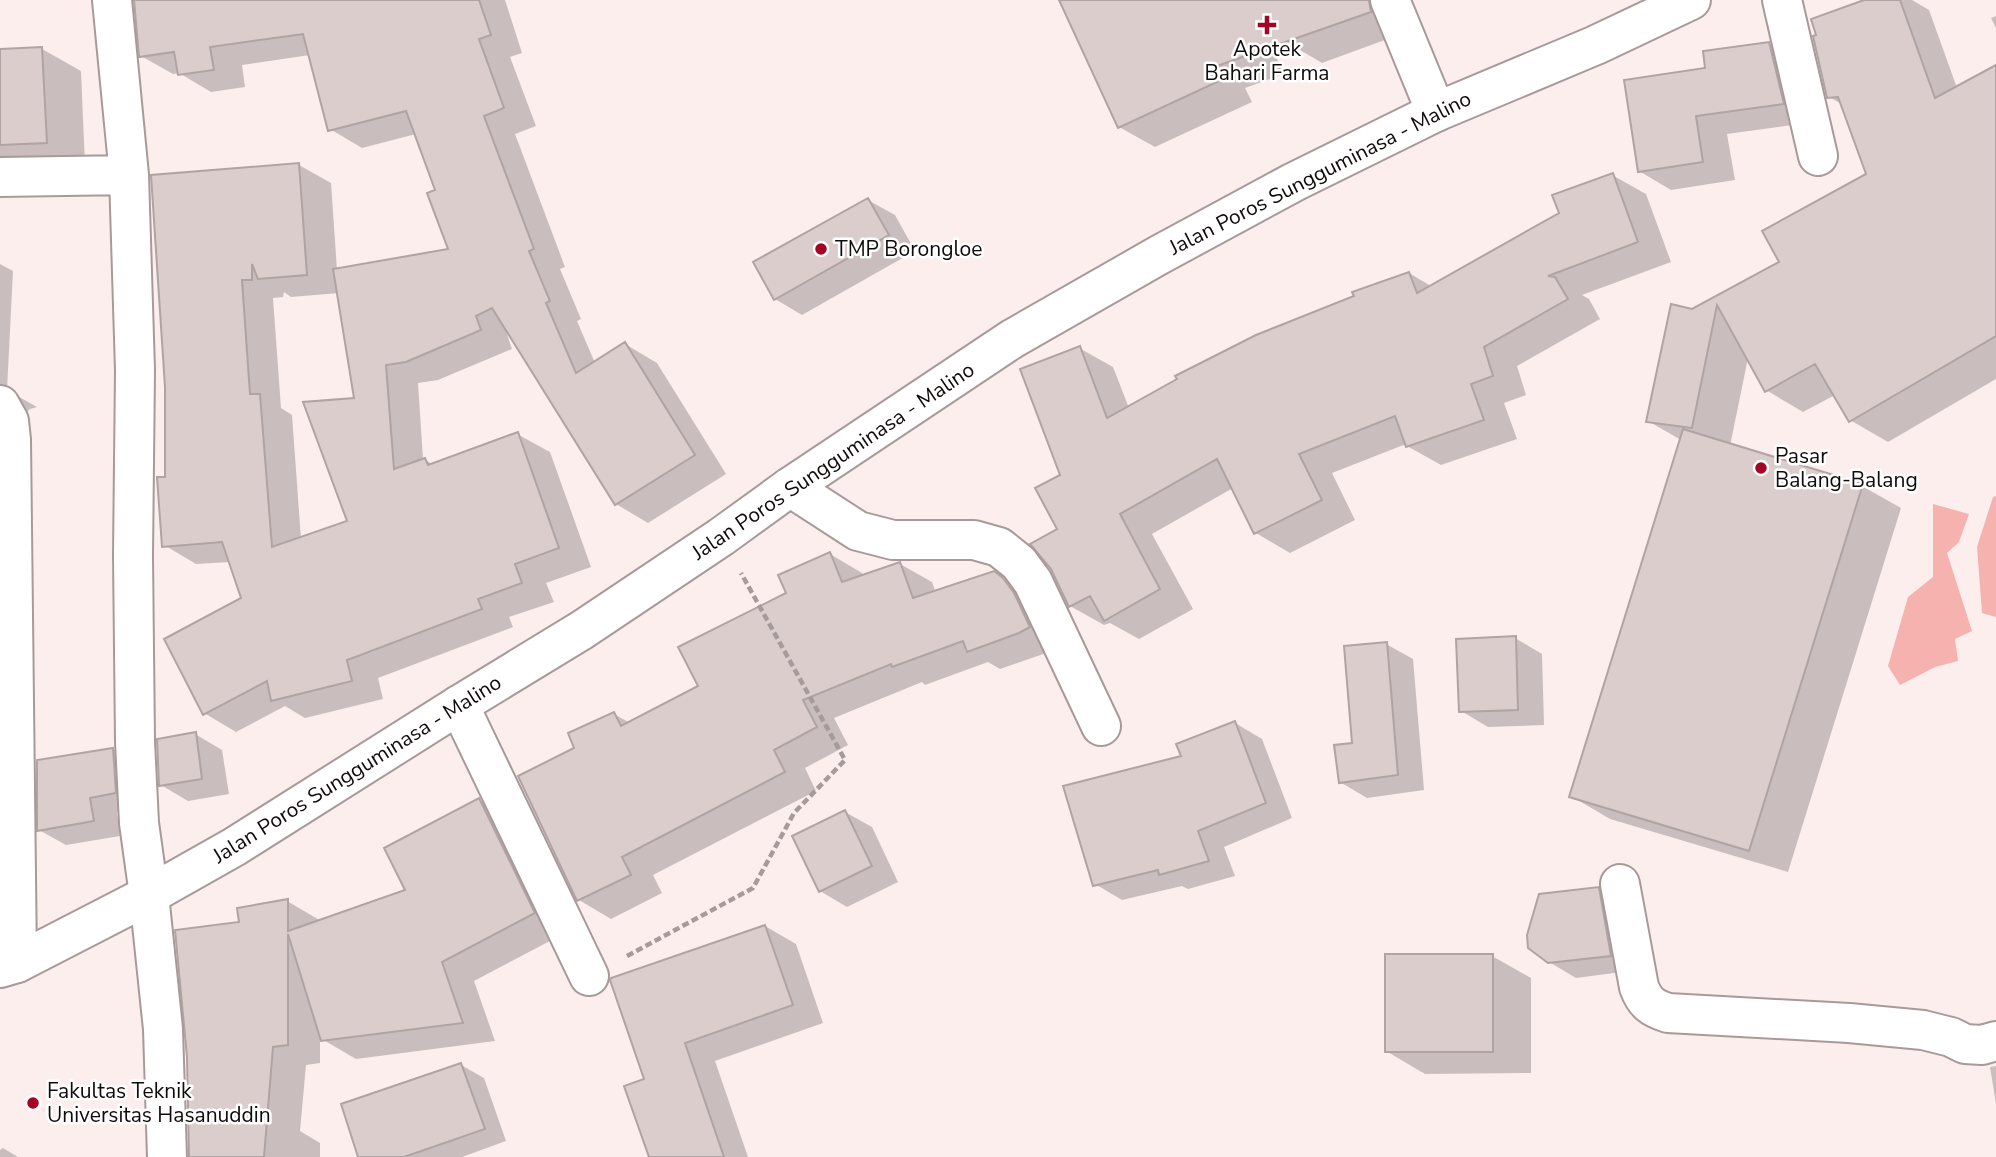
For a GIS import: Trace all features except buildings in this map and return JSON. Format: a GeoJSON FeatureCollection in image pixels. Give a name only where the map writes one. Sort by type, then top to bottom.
{"type":"FeatureCollection","features":[{"type":"Feature","properties":{"kind":"street"},"geometry":{"type":"LineString","coordinates":[[112,0],[130,175],[135,370],[135,742],[139,823],[163,1029],[167,1157]]}},
{"type":"Feature","properties":{"kind":"street"},"geometry":{"type":"LineString","coordinates":[[1390,0],[1436,111]]}},
{"type":"Feature","properties":{"kind":"street","name":"Jalan Poros Sungguminasa - Malino"},"geometry":{"type":"LineString","coordinates":[[8,965],[149,895],[234,847],[582,630],[1012,339],[1257,202],[1436,111],[1596,45],[1691,0]]}},
{"type":"Feature","properties":{"kind":"street"},"geometry":{"type":"LineString","coordinates":[[1782,0],[1818,156]]}},
{"type":"Feature","properties":{"kind":"street"},"geometry":{"type":"LineString","coordinates":[[0,177],[130,175]]}},
{"type":"Feature","properties":{"kind":"street"},"geometry":{"type":"LineString","coordinates":[[0,405],[9,421],[11,440],[8,965]]}},
{"type":"Feature","properties":{"kind":"street"},"geometry":{"type":"LineString","coordinates":[[790,487],[858,531],[893,541],[974,540],[999,547],[1019,563],[1033,582],[1101,726]]}},
{"type":"Feature","properties":{"kind":"street"},"geometry":{"type":"LineString","coordinates":[[459,705],[589,976]]}},
{"type":"Feature","properties":{"kind":"street"},"geometry":{"type":"LineString","coordinates":[[1620,884],[1639,987],[1644,1001],[1653,1009],[1668,1013],[1850,1023],[1923,1031],[1951,1037],[1965,1044],[1982,1045],[1996,1041]]}},
{"type":"Feature","properties":{"kind":"path"},"geometry":{"type":"LineString","coordinates":[[589,976],[754,888],[794,813],[845,760],[721,537]]}},
{"type":"Feature","properties":{"kind":"shaded area"},"geometry":{"type":"Polygon","coordinates":[[[1996,496],[1996,617],[1982,613],[1977,547],[1993,497],[1996,496]]]}},
{"type":"Feature","properties":{"kind":"shaded area"},"geometry":{"type":"Polygon","coordinates":[[[1933,504],[1969,514],[1959,542],[1947,553],[1972,631],[1955,639],[1958,661],[1935,667],[1900,685],[1888,666],[1908,597],[1933,577],[1933,504]]]}},
{"type":"Feature","properties":{"kind":"place","name":"Apotek Bahari Farma"},"geometry":{"type":"Point","coordinates":[1267,25]}},
{"type":"Feature","properties":{"kind":"place","name":"TMP Borongloe"},"geometry":{"type":"Point","coordinates":[821,249]}},
{"type":"Feature","properties":{"kind":"place","name":"Pasar Balang-Balang"},"geometry":{"type":"Point","coordinates":[1761,468]}},
{"type":"Feature","properties":{"kind":"place","name":"Fakultas Teknik Universitas Hasanuddin"},"geometry":{"type":"Point","coordinates":[33,1103]}}]}
